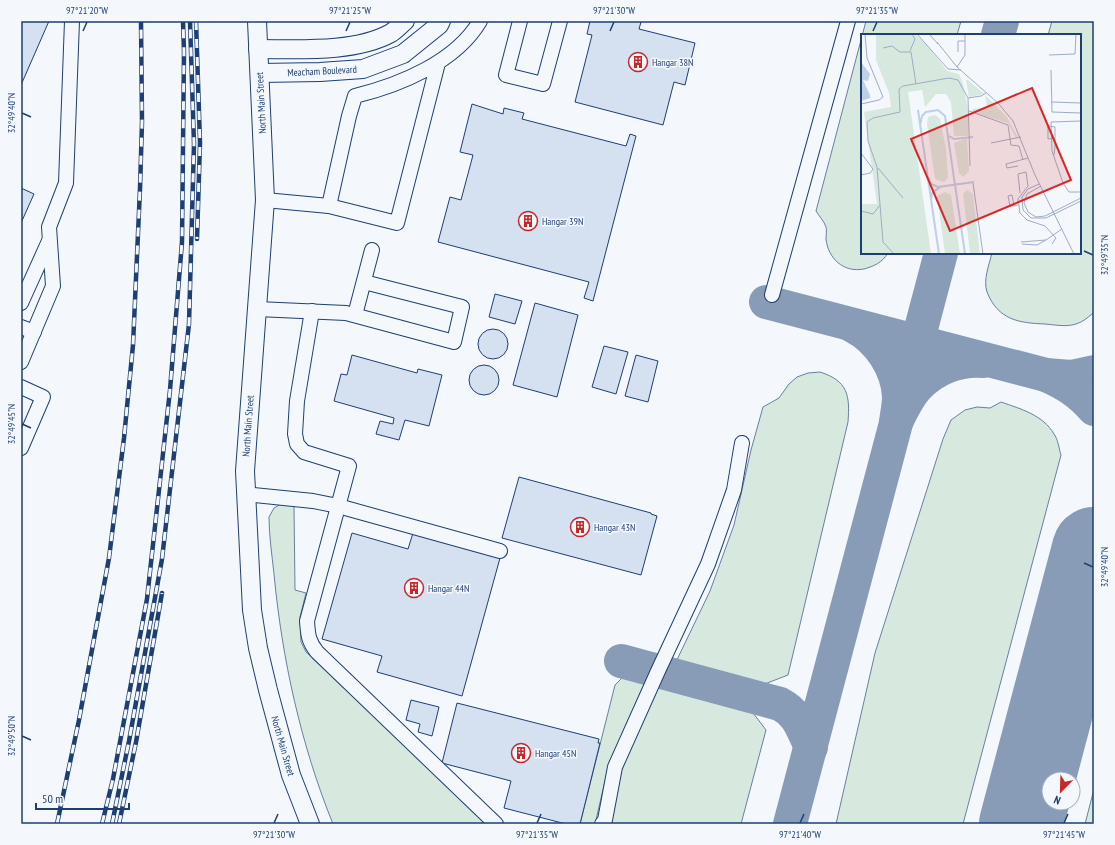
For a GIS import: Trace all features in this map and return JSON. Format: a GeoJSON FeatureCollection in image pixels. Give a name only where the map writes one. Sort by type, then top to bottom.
{"type":"FeatureCollection","features":[{"type":"Feature","properties":{"kind":"main road","name":"North Main Street"},"geometry":{"type":"LineString","coordinates":[[257,21],[265,200],[245,472],[252,610],[258,648],[291,775],[310,824]]}},
{"type":"Feature","properties":{"kind":"main road"},"geometry":{"type":"LineString","coordinates":[[258,49],[319,48],[358,45],[391,32],[405,21]]}},
{"type":"Feature","properties":{"kind":"main road","name":"Meacham Boulevard"},"geometry":{"type":"LineString","coordinates":[[260,73],[320,72],[364,69],[403,54],[439,25],[441,21]]}},
{"type":"Feature","properties":{"kind":"lane"},"geometry":{"type":"LineString","coordinates":[[21,362],[27,330],[53,286],[48,226],[66,183],[72,21]]}},
{"type":"Feature","properties":{"kind":"lane"},"geometry":{"type":"LineString","coordinates":[[329,206],[349,116],[355,96],[382,89],[438,63],[461,45],[480,21]]}},
{"type":"Feature","properties":{"kind":"lane"},"geometry":{"type":"LineString","coordinates":[[520,21],[506,75],[543,84],[560,21]]}},
{"type":"Feature","properties":{"kind":"lane"},"geometry":{"type":"LineString","coordinates":[[772,295],[848,21]]}},
{"type":"Feature","properties":{"kind":"lane"},"geometry":{"type":"LineString","coordinates":[[265,200],[329,206],[397,223],[438,63]]}},
{"type":"Feature","properties":{"kind":"lane"},"geometry":{"type":"LineString","coordinates":[[21,303],[50,240]]}},
{"type":"Feature","properties":{"kind":"lane"},"geometry":{"type":"LineString","coordinates":[[355,315],[372,250]]}},
{"type":"Feature","properties":{"kind":"lane"},"geometry":{"type":"LineString","coordinates":[[257,309],[346,313],[454,342],[462,307],[364,282]]}},
{"type":"Feature","properties":{"kind":"lane"},"geometry":{"type":"LineString","coordinates":[[312,311],[296,409],[295,439],[300,449],[304,452],[349,466],[307,621],[308,637],[312,646],[496,824]]}},
{"type":"Feature","properties":{"kind":"lane"},"geometry":{"type":"LineString","coordinates":[[21,387],[43,397],[21,448]]}},
{"type":"Feature","properties":{"kind":"lane"},"geometry":{"type":"LineString","coordinates":[[602,824],[605,820],[615,767],[708,564],[734,490],[742,443]]}},
{"type":"Feature","properties":{"kind":"lane"},"geometry":{"type":"LineString","coordinates":[[246,494],[313,501],[338,506],[500,550]]}},
{"type":"Feature","properties":{"kind":"shaded area"},"geometry":{"type":"Polygon","coordinates":[[[866,21],[961,21],[957,34],[862,34],[866,21]]]}},
{"type":"Feature","properties":{"kind":"shaded area"},"geometry":{"type":"Polygon","coordinates":[[[1052,21],[1094,21],[1094,313],[1081,322],[1065,326],[1027,323],[1010,318],[997,309],[987,292],[986,287],[987,272],[992,254],[1081,254],[1081,34],[1048,34],[1052,21]]]}},
{"type":"Feature","properties":{"kind":"shaded area"},"geometry":{"type":"Polygon","coordinates":[[[861,40],[861,254],[887,254],[880,262],[864,269],[849,269],[838,263],[833,258],[827,246],[826,227],[816,211],[861,40]]]}},
{"type":"Feature","properties":{"kind":"shaded area"},"geometry":{"type":"Polygon","coordinates":[[[820,372],[836,380],[845,390],[849,412],[848,422],[788,675],[757,687],[674,666],[710,591],[734,525],[751,450],[763,407],[779,398],[789,384],[797,377],[808,373],[820,372]]]}},
{"type":"Feature","properties":{"kind":"shaded area"},"geometry":{"type":"Polygon","coordinates":[[[1001,402],[1038,417],[1044,422],[1055,436],[1061,455],[963,824],[836,824],[875,653],[943,439],[951,420],[965,410],[977,407],[990,408],[1001,402]]]}},
{"type":"Feature","properties":{"kind":"shaded area"},"geometry":{"type":"Polygon","coordinates":[[[281,504],[294,506],[295,590],[306,593],[300,617],[301,642],[306,652],[487,824],[333,824],[311,764],[302,733],[294,701],[282,638],[269,517],[274,508],[281,504]]]}},
{"type":"Feature","properties":{"kind":"shaded area"},"geometry":{"type":"Polygon","coordinates":[[[629,675],[642,678],[644,685],[609,764],[595,824],[580,824],[615,685],[624,676],[629,675]]]}},
{"type":"Feature","properties":{"kind":"shaded area"},"geometry":{"type":"Polygon","coordinates":[[[660,682],[747,705],[766,730],[741,824],[610,824],[621,770],[660,682]]]}},
{"type":"Feature","properties":{"kind":"shaded area"},"geometry":{"type":"Polygon","coordinates":[[[1094,789],[1094,824],[1085,824],[1094,789]]]}},
{"type":"Feature","properties":{"kind":"building"},"geometry":{"type":"Polygon","coordinates":[[[21,21],[49,21],[21,85],[21,21]]]}},
{"type":"Feature","properties":{"kind":"building","name":"Hangar 38N"},"geometry":{"type":"Polygon","coordinates":[[[590,21],[638,21],[641,22],[639,29],[695,43],[685,85],[674,82],[663,125],[575,102],[592,35],[587,34],[590,21]]]}},
{"type":"Feature","properties":{"kind":"building","name":"Hangar 39N"},"geometry":{"type":"Polygon","coordinates":[[[472,104],[503,114],[504,108],[524,113],[522,119],[626,146],[630,134],[636,136],[593,301],[584,298],[589,282],[438,242],[450,197],[461,200],[473,155],[460,152],[472,104]]]}},
{"type":"Feature","properties":{"kind":"building"},"geometry":{"type":"Polygon","coordinates":[[[21,188],[34,194],[21,223],[21,188]]]}},
{"type":"Feature","properties":{"kind":"building"},"geometry":{"type":"Polygon","coordinates":[[[495,294],[522,301],[515,324],[489,317],[495,294]]]}},
{"type":"Feature","properties":{"kind":"building"},"geometry":{"type":"Polygon","coordinates":[[[535,303],[578,315],[557,397],[513,385],[535,303]]]}},
{"type":"Feature","properties":{"kind":"building"},"geometry":{"type":"Polygon","coordinates":[[[493,329],[499,330],[507,338],[507,350],[499,358],[493,359],[487,358],[479,350],[478,344],[479,338],[487,330],[493,329]]]}},
{"type":"Feature","properties":{"kind":"building"},"geometry":{"type":"Polygon","coordinates":[[[604,346],[628,352],[616,394],[592,387],[604,346]]]}},
{"type":"Feature","properties":{"kind":"building"},"geometry":{"type":"Polygon","coordinates":[[[352,355],[417,373],[418,369],[442,375],[429,426],[405,420],[399,440],[376,434],[380,421],[393,424],[394,418],[334,401],[341,374],[347,375],[352,355]]]}},
{"type":"Feature","properties":{"kind":"building"},"geometry":{"type":"Polygon","coordinates":[[[636,355],[658,361],[648,402],[625,396],[636,355]]]}},
{"type":"Feature","properties":{"kind":"building"},"geometry":{"type":"Polygon","coordinates":[[[484,365],[490,366],[498,374],[498,386],[490,394],[484,395],[478,394],[470,386],[469,380],[470,374],[478,366],[484,365]]]}},
{"type":"Feature","properties":{"kind":"building","name":"Hangar 43N"},"geometry":{"type":"Polygon","coordinates":[[[519,477],[651,513],[657,516],[641,575],[502,538],[519,477]]]}},
{"type":"Feature","properties":{"kind":"building","name":"Hangar 44N"},"geometry":{"type":"Polygon","coordinates":[[[352,533],[408,549],[413,533],[500,558],[462,696],[377,672],[382,656],[322,639],[352,533]]]}},
{"type":"Feature","properties":{"kind":"building"},"geometry":{"type":"Polygon","coordinates":[[[411,700],[439,707],[432,736],[418,732],[420,724],[406,720],[411,700]]]}},
{"type":"Feature","properties":{"kind":"building","name":"Hangar 45N"},"geometry":{"type":"Polygon","coordinates":[[[457,703],[599,739],[598,743],[600,743],[580,824],[566,824],[504,808],[511,781],[442,763],[457,703]]]}},
{"type":"Feature","properties":{"kind":"taxiway"},"geometry":{"type":"LineString","coordinates":[[998,34],[1002,21]]}},
{"type":"Feature","properties":{"kind":"taxiway"},"geometry":{"type":"LineString","coordinates":[[790,824],[941,254]]}},
{"type":"Feature","properties":{"kind":"taxiway"},"geometry":{"type":"LineString","coordinates":[[766,302],[1046,375],[1071,377],[1094,372]]}},
{"type":"Feature","properties":{"kind":"taxiway"},"geometry":{"type":"LineString","coordinates":[[853,326],[879,347],[891,366],[898,386],[899,397],[896,422],[905,404],[914,391],[931,375],[947,366],[965,362],[983,361]]}},
{"type":"Feature","properties":{"kind":"taxiway"},"geometry":{"type":"LineString","coordinates":[[1046,375],[1072,389],[1094,409]]}},
{"type":"Feature","properties":{"kind":"taxiway"},"geometry":{"type":"LineString","coordinates":[[621,661],[780,704],[792,712],[796,717],[811,747]]}},
{"type":"Feature","properties":{"kind":"runway"},"geometry":{"type":"LineString","coordinates":[[1021,824],[1094,549]]}},
{"type":"Feature","properties":{"kind":"railway"},"geometry":{"type":"LineString","coordinates":[[57,824],[79,720],[109,558],[124,438],[133,345],[140,189],[142,122],[141,21]]}},
{"type":"Feature","properties":{"kind":"railway"},"geometry":{"type":"LineString","coordinates":[[102,824],[113,779],[147,599],[170,390],[182,242],[183,21]]}},
{"type":"Feature","properties":{"kind":"railway"},"geometry":{"type":"LineString","coordinates":[[112,824],[129,741],[162,559],[189,324],[194,144],[190,21]]}},
{"type":"Feature","properties":{"kind":"railway"},"geometry":{"type":"LineString","coordinates":[[196,21],[200,143],[197,239]]}},
{"type":"Feature","properties":{"kind":"railway"},"geometry":{"type":"LineString","coordinates":[[119,824],[136,742],[162,593]]}},
{"type":"Feature","properties":{"kind":"place","name":"Hangar 38N"},"geometry":{"type":"Point","coordinates":[638,62]}},
{"type":"Feature","properties":{"kind":"place","name":"Hangar 39N"},"geometry":{"type":"Point","coordinates":[528,221]}},
{"type":"Feature","properties":{"kind":"place","name":"Hangar 43N"},"geometry":{"type":"Point","coordinates":[580,527]}},
{"type":"Feature","properties":{"kind":"place","name":"Hangar 44N"},"geometry":{"type":"Point","coordinates":[414,588]}},
{"type":"Feature","properties":{"kind":"place","name":"Hangar 45N"},"geometry":{"type":"Point","coordinates":[521,753]}}]}
